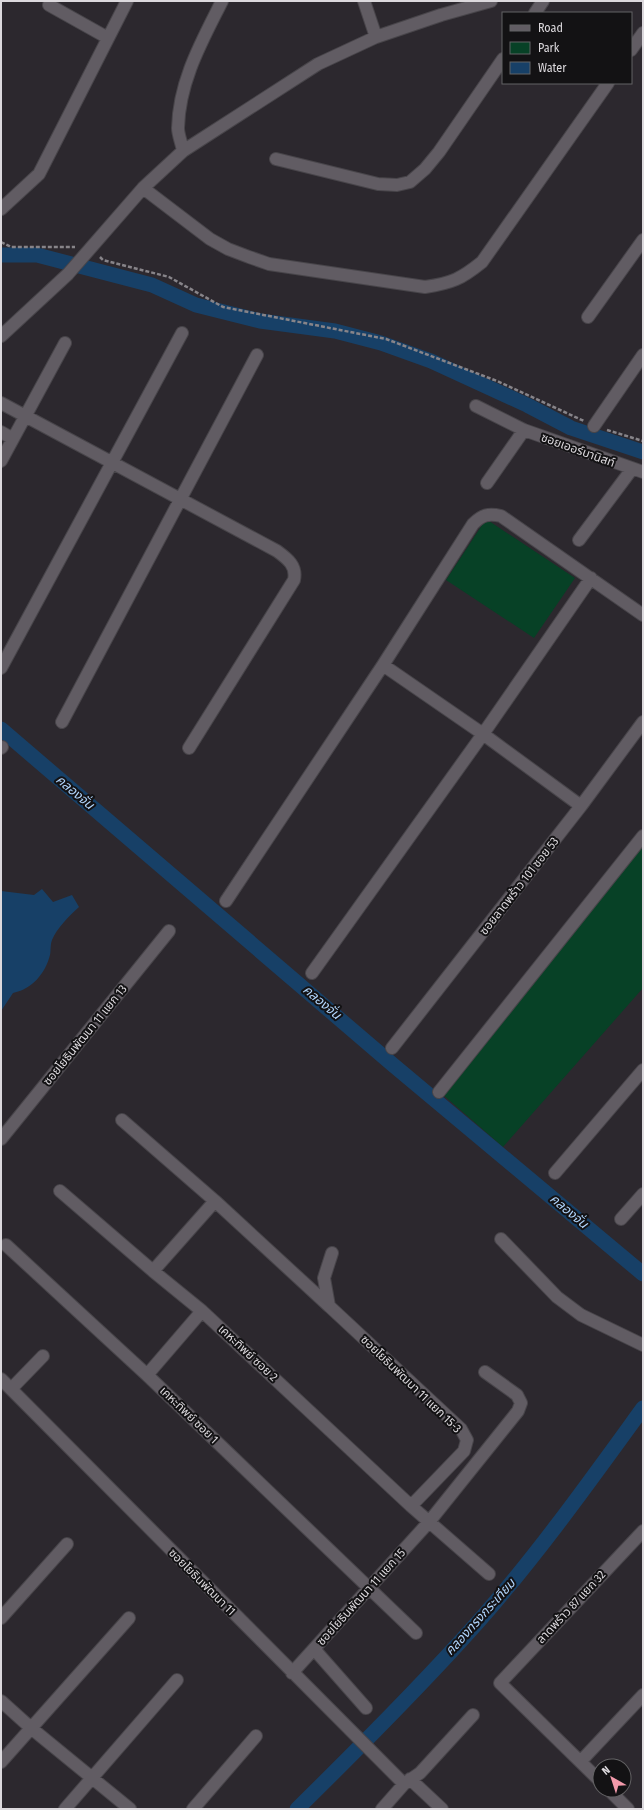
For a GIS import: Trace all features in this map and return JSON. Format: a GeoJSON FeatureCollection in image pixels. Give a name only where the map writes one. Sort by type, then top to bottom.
{"type":"FeatureCollection","features":[{"type":"Feature","properties":{"kind":"street"},"geometry":{"type":"LineString","coordinates":[[1,208],[39,174],[127,1]]}},
{"type":"Feature","properties":{"kind":"street"},"geometry":{"type":"LineString","coordinates":[[183,152],[178,129],[186,80],[193,59],[222,1]]}},
{"type":"Feature","properties":{"kind":"street"},"geometry":{"type":"LineString","coordinates":[[364,1],[376,37]]}},
{"type":"Feature","properties":{"kind":"street"},"geometry":{"type":"LineString","coordinates":[[1,336],[68,274],[143,188],[183,152],[318,64],[376,37],[441,15],[491,1]]}},
{"type":"Feature","properties":{"kind":"street"},"geometry":{"type":"LineString","coordinates":[[536,12],[543,1]]}},
{"type":"Feature","properties":{"kind":"street"},"geometry":{"type":"LineString","coordinates":[[49,5],[108,38]]}},
{"type":"Feature","properties":{"kind":"street"},"geometry":{"type":"LineString","coordinates":[[632,49],[643,33]]}},
{"type":"Feature","properties":{"kind":"street"},"geometry":{"type":"LineString","coordinates":[[276,159],[378,184],[397,185],[410,182],[425,170],[439,152],[502,60]]}},
{"type":"Feature","properties":{"kind":"street"},"geometry":{"type":"LineString","coordinates":[[143,188],[210,239],[228,249],[269,264],[425,287],[445,284],[464,276],[482,262],[607,84]]}},
{"type":"Feature","properties":{"kind":"street"},"geometry":{"type":"LineString","coordinates":[[588,317],[643,240]]}},
{"type":"Feature","properties":{"kind":"street"},"geometry":{"type":"LineString","coordinates":[[1,668],[182,333]]}},
{"type":"Feature","properties":{"kind":"street"},"geometry":{"type":"LineString","coordinates":[[1,460],[26,417],[65,343]]}},
{"type":"Feature","properties":{"kind":"street"},"geometry":{"type":"LineString","coordinates":[[62,722],[258,355]]}},
{"type":"Feature","properties":{"kind":"street"},"geometry":{"type":"LineString","coordinates":[[594,426],[643,355]]}},
{"type":"Feature","properties":{"kind":"street"},"geometry":{"type":"LineString","coordinates":[[1,403],[112,464],[277,551],[293,566],[295,574],[294,580],[189,748]]}},
{"type":"Feature","properties":{"kind":"street","name":"ซอยเออร์บานิสท์"},"geometry":{"type":"LineString","coordinates":[[476,406],[524,430],[638,471],[579,540]]}},
{"type":"Feature","properties":{"kind":"street"},"geometry":{"type":"LineString","coordinates":[[487,483],[524,430]]}},
{"type":"Feature","properties":{"kind":"street"},"geometry":{"type":"LineString","coordinates":[[1,432],[13,439]]}},
{"type":"Feature","properties":{"kind":"street"},"geometry":{"type":"LineString","coordinates":[[226,901],[383,665],[473,524],[486,514],[501,516],[643,615]]}},
{"type":"Feature","properties":{"kind":"street"},"geometry":{"type":"LineString","coordinates":[[312,973],[483,734],[591,578]]}},
{"type":"Feature","properties":{"kind":"street"},"geometry":{"type":"LineString","coordinates":[[383,665],[483,734],[581,806]]}},
{"type":"Feature","properties":{"kind":"street","name":"ซอยลาดพร้าว 101 ซอย 53"},"geometry":{"type":"LineString","coordinates":[[392,1048],[581,806],[643,722]]}},
{"type":"Feature","properties":{"kind":"street"},"geometry":{"type":"LineString","coordinates":[[439,1092],[643,836]]}},
{"type":"Feature","properties":{"kind":"street","name":"ซอยโยธินพัฒนา 11 แยก 13"},"geometry":{"type":"LineString","coordinates":[[1,1140],[169,931]]}},
{"type":"Feature","properties":{"kind":"street"},"geometry":{"type":"LineString","coordinates":[[555,1173],[643,1070]]}},
{"type":"Feature","properties":{"kind":"street","name":"ซอยโยธินพัฒนา 11 แยก 15-3"},"geometry":{"type":"LineString","coordinates":[[122,1120],[216,1201],[461,1429],[467,1440],[464,1451],[411,1506]]}},
{"type":"Feature","properties":{"kind":"street","name":"เคหะทิพย์ ซอย 2"},"geometry":{"type":"LineString","coordinates":[[60,1192],[153,1272],[202,1311],[411,1506],[489,1574]]}},
{"type":"Feature","properties":{"kind":"street"},"geometry":{"type":"LineString","coordinates":[[621,1219],[643,1194]]}},
{"type":"Feature","properties":{"kind":"street"},"geometry":{"type":"LineString","coordinates":[[153,1272],[216,1201]]}},
{"type":"Feature","properties":{"kind":"street"},"geometry":{"type":"LineString","coordinates":[[501,1239],[557,1297],[581,1315],[643,1345]]}},
{"type":"Feature","properties":{"kind":"street","name":"เคหะทิพย์ ซอย 1"},"geometry":{"type":"LineString","coordinates":[[6,1245],[147,1375],[416,1633]]}},
{"type":"Feature","properties":{"kind":"street"},"geometry":{"type":"LineString","coordinates":[[329,1306],[324,1278],[332,1254]]}},
{"type":"Feature","properties":{"kind":"street"},"geometry":{"type":"LineString","coordinates":[[147,1375],[202,1311]]}},
{"type":"Feature","properties":{"kind":"street"},"geometry":{"type":"LineString","coordinates":[[11,1389],[43,1356]]}},
{"type":"Feature","properties":{"kind":"street","name":"ซอยโยธินพัฒนา 11 แยก 15"},"geometry":{"type":"LineString","coordinates":[[292,1673],[429,1522],[518,1411],[520,1403],[518,1395],[485,1372]]}},
{"type":"Feature","properties":{"kind":"street","name":"ซอยโยธินพัฒนา 11"},"geometry":{"type":"LineString","coordinates":[[1,1379],[370,1750],[442,1809]]}},
{"type":"Feature","properties":{"kind":"street","name":"ลาดพร้าว 87 แยก 32"},"geometry":{"type":"LineString","coordinates":[[581,1761],[500,1683],[643,1531]]}},
{"type":"Feature","properties":{"kind":"street"},"geometry":{"type":"LineString","coordinates":[[1,1618],[67,1544]]}},
{"type":"Feature","properties":{"kind":"street"},"geometry":{"type":"LineString","coordinates":[[1,1762],[129,1618]]}},
{"type":"Feature","properties":{"kind":"street"},"geometry":{"type":"LineString","coordinates":[[314,1649],[366,1708]]}},
{"type":"Feature","properties":{"kind":"street"},"geometry":{"type":"LineString","coordinates":[[66,1809],[177,1680]]}},
{"type":"Feature","properties":{"kind":"street"},"geometry":{"type":"LineString","coordinates":[[592,1772],[581,1761],[643,1695]]}},
{"type":"Feature","properties":{"kind":"street"},"geometry":{"type":"LineString","coordinates":[[1,1701],[31,1728],[130,1809]]}},
{"type":"Feature","properties":{"kind":"street"},"geometry":{"type":"LineString","coordinates":[[382,1809],[407,1781],[420,1773],[473,1716]]}},
{"type":"Feature","properties":{"kind":"street"},"geometry":{"type":"LineString","coordinates":[[193,1809],[256,1736]]}},
{"type":"Feature","properties":{"kind":"street"},"geometry":{"type":"LineString","coordinates":[[617,1798],[628,1809]]}},
{"type":"Feature","properties":{"kind":"path"},"geometry":{"type":"LineString","coordinates":[[1,242],[11,247],[89,249],[103,260],[169,277],[223,307],[386,339],[497,380],[594,426],[643,441]]}},
{"type":"Feature","properties":{"kind":"green space"},"geometry":{"type":"Polygon","coordinates":[[[486,519],[575,578],[534,638],[446,580],[486,519]]]}},
{"type":"Feature","properties":{"kind":"green space"},"geometry":{"type":"Polygon","coordinates":[[[643,842],[643,988],[503,1147],[442,1094],[643,842]]]}},
{"type":"Feature","properties":{"kind":"water"},"geometry":{"type":"Polygon","coordinates":[[[42,889],[53,902],[72,895],[79,907],[64,922],[54,936],[51,942],[48,962],[37,980],[26,988],[13,993],[1,1011],[1,891],[34,895],[42,889]]]}},
{"type":"Feature","properties":{"kind":"waterway"},"geometry":{"type":"LineString","coordinates":[[1,255],[37,255],[152,285],[196,305],[260,321],[335,331],[381,343],[431,361],[527,405],[571,428],[643,452]]}},
{"type":"Feature","properties":{"kind":"waterway","name":"คลองจั่น"},"geometry":{"type":"LineString","coordinates":[[1,729],[392,1064],[643,1274]]}},
{"type":"Feature","properties":{"kind":"waterway","name":"คลองทรงกระเทียม"},"geometry":{"type":"LineString","coordinates":[[297,1809],[389,1717],[478,1622],[543,1544],[643,1408]]}}]}
